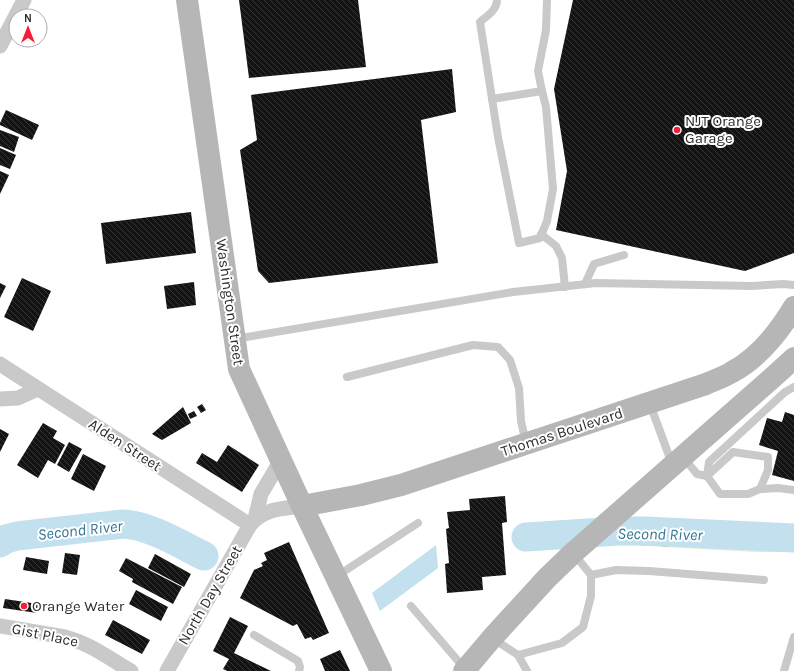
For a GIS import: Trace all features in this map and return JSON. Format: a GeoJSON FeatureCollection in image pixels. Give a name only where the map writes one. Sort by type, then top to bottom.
{"type":"FeatureCollection","features":[{"type":"Feature","properties":{"kind":"street"},"geometry":{"type":"LineString","coordinates":[[0,46],[24,0]]}},
{"type":"Feature","properties":{"kind":"street","name":"Washington Street"},"geometry":{"type":"LineString","coordinates":[[187,0],[239,369],[302,506],[382,671]]}},
{"type":"Feature","properties":{"kind":"street","name":"Thomas Boulevard"},"geometry":{"type":"LineString","coordinates":[[302,506],[361,495],[400,485],[706,384],[733,372],[759,352],[781,327],[794,307]]}},
{"type":"Feature","properties":{"kind":"street"},"geometry":{"type":"LineString","coordinates":[[464,670],[547,578],[576,550],[794,358]]}},
{"type":"Feature","properties":{"kind":"street","name":"Alden Street"},"geometry":{"type":"LineString","coordinates":[[0,364],[252,522]]}},
{"type":"Feature","properties":{"kind":"street"},"geometry":{"type":"LineString","coordinates":[[771,379],[779,374],[794,369]]}},
{"type":"Feature","properties":{"kind":"street"},"geometry":{"type":"LineString","coordinates":[[0,399],[18,398],[38,389]]}},
{"type":"Feature","properties":{"kind":"street","name":"North Day Street"},"geometry":{"type":"LineString","coordinates":[[167,671],[252,522],[260,494],[281,460]]}},
{"type":"Feature","properties":{"kind":"street"},"geometry":{"type":"LineString","coordinates":[[252,522],[260,515],[276,509],[302,506]]}},
{"type":"Feature","properties":{"kind":"street","name":"Gist Place"},"geometry":{"type":"LineString","coordinates":[[0,626],[75,639],[131,671]]}},
{"type":"Feature","properties":{"kind":"lane"},"geometry":{"type":"LineString","coordinates":[[497,2],[493,11],[480,22],[492,99],[519,243],[540,238],[547,221],[553,189],[546,107],[538,71],[546,30],[547,0]]}},
{"type":"Feature","properties":{"kind":"lane"},"geometry":{"type":"LineString","coordinates":[[492,99],[542,91]]}},
{"type":"Feature","properties":{"kind":"lane"},"geometry":{"type":"LineString","coordinates":[[541,234],[556,246],[562,258],[565,286]]}},
{"type":"Feature","properties":{"kind":"lane"},"geometry":{"type":"LineString","coordinates":[[585,284],[594,264],[624,255]]}},
{"type":"Feature","properties":{"kind":"lane"},"geometry":{"type":"LineString","coordinates":[[235,339],[513,292],[585,284],[752,286],[783,284],[794,285]]}},
{"type":"Feature","properties":{"kind":"lane"},"geometry":{"type":"LineString","coordinates":[[347,377],[473,345],[498,347],[510,360],[519,388],[521,421],[526,444]]}},
{"type":"Feature","properties":{"kind":"lane"},"geometry":{"type":"LineString","coordinates":[[707,476],[709,462],[785,392],[794,387]]}},
{"type":"Feature","properties":{"kind":"lane"},"geometry":{"type":"LineString","coordinates":[[649,403],[678,461],[696,474],[707,476],[720,494],[748,494],[760,489],[778,488],[794,490]]}},
{"type":"Feature","properties":{"kind":"lane"},"geometry":{"type":"LineString","coordinates":[[707,476],[733,452],[768,457],[768,470],[760,489]]}},
{"type":"Feature","properties":{"kind":"lane"},"geometry":{"type":"LineString","coordinates":[[336,577],[418,523]]}},
{"type":"Feature","properties":{"kind":"lane"},"geometry":{"type":"LineString","coordinates":[[518,655],[562,643],[583,627],[591,596],[591,575],[576,550]]}},
{"type":"Feature","properties":{"kind":"lane"},"geometry":{"type":"LineString","coordinates":[[591,575],[616,570],[649,571],[764,580]]}},
{"type":"Feature","properties":{"kind":"lane"},"geometry":{"type":"LineString","coordinates":[[411,606],[464,670]]}},
{"type":"Feature","properties":{"kind":"lane"},"geometry":{"type":"LineString","coordinates":[[254,635],[298,661],[300,667],[299,671]]}},
{"type":"Feature","properties":{"kind":"lane"},"geometry":{"type":"LineString","coordinates":[[784,671],[794,637]]}},
{"type":"Feature","properties":{"kind":"lane"},"geometry":{"type":"LineString","coordinates":[[492,638],[518,655],[527,671]]}},
{"type":"Feature","properties":{"kind":"green space"},"geometry":{"type":"Polygon","coordinates":[[[631,524],[794,524],[794,552],[756,552],[610,544],[631,524]]]}},
{"type":"Feature","properties":{"kind":"water"},"geometry":{"type":"Polygon","coordinates":[[[436,545],[438,568],[380,611],[372,593],[436,545]]]}},
{"type":"Feature","properties":{"kind":"building"},"geometry":{"type":"Polygon","coordinates":[[[239,0],[358,0],[366,67],[249,78],[239,0]]]}},
{"type":"Feature","properties":{"kind":"building","name":"NJT Orange Garage"},"geometry":{"type":"Polygon","coordinates":[[[573,0],[794,0],[794,253],[745,271],[556,230],[567,171],[554,89],[573,0]]]}},
{"type":"Feature","properties":{"kind":"building"},"geometry":{"type":"Polygon","coordinates":[[[452,69],[456,112],[421,120],[438,263],[269,283],[258,271],[240,150],[257,140],[251,95],[452,69]]]}},
{"type":"Feature","properties":{"kind":"building"},"geometry":{"type":"Polygon","coordinates":[[[6,110],[39,125],[32,140],[0,125],[6,110]]]}},
{"type":"Feature","properties":{"kind":"building"},"geometry":{"type":"Polygon","coordinates":[[[0,130],[19,137],[14,152],[0,146],[0,130]]]}},
{"type":"Feature","properties":{"kind":"building"},"geometry":{"type":"Polygon","coordinates":[[[0,148],[16,155],[10,169],[0,165],[0,148]]]}},
{"type":"Feature","properties":{"kind":"building"},"geometry":{"type":"Polygon","coordinates":[[[0,171],[9,175],[0,194],[0,171]]]}},
{"type":"Feature","properties":{"kind":"building"},"geometry":{"type":"Polygon","coordinates":[[[191,212],[196,253],[106,264],[101,223],[191,212]]]}},
{"type":"Feature","properties":{"kind":"building"},"geometry":{"type":"Polygon","coordinates":[[[22,278],[51,291],[33,331],[4,317],[22,278]]]}},
{"type":"Feature","properties":{"kind":"building"},"geometry":{"type":"Polygon","coordinates":[[[194,282],[196,305],[167,309],[164,286],[194,282]]]}},
{"type":"Feature","properties":{"kind":"building"},"geometry":{"type":"Polygon","coordinates":[[[0,283],[6,286],[0,298],[0,283]]]}},
{"type":"Feature","properties":{"kind":"building"},"geometry":{"type":"Polygon","coordinates":[[[202,404],[206,410],[201,413],[197,407],[202,404]]]}},
{"type":"Feature","properties":{"kind":"building"},"geometry":{"type":"Polygon","coordinates":[[[183,407],[191,423],[162,440],[152,434],[183,407]]]}},
{"type":"Feature","properties":{"kind":"building"},"geometry":{"type":"Polygon","coordinates":[[[194,411],[197,416],[190,419],[188,414],[194,411]]]}},
{"type":"Feature","properties":{"kind":"building"},"geometry":{"type":"Polygon","coordinates":[[[785,412],[794,415],[794,481],[772,475],[778,451],[759,445],[767,418],[782,422],[785,412]]]}},
{"type":"Feature","properties":{"kind":"building"},"geometry":{"type":"Polygon","coordinates":[[[43,423],[57,431],[53,438],[65,445],[55,464],[48,460],[38,478],[17,465],[43,423]]]}},
{"type":"Feature","properties":{"kind":"building"},"geometry":{"type":"Polygon","coordinates":[[[0,429],[9,434],[0,452],[0,429]]]}},
{"type":"Feature","properties":{"kind":"building"},"geometry":{"type":"Polygon","coordinates":[[[69,442],[82,449],[69,472],[57,465],[69,442]]]}},
{"type":"Feature","properties":{"kind":"building"},"geometry":{"type":"Polygon","coordinates":[[[228,445],[259,465],[242,492],[196,463],[202,453],[217,462],[228,445]]]}},
{"type":"Feature","properties":{"kind":"building"},"geometry":{"type":"Polygon","coordinates":[[[83,454],[106,466],[94,491],[71,479],[83,454]]]}},
{"type":"Feature","properties":{"kind":"building"},"geometry":{"type":"Polygon","coordinates":[[[505,496],[507,522],[502,523],[506,575],[482,577],[483,590],[447,593],[445,564],[449,563],[446,529],[449,528],[447,512],[470,510],[469,499],[505,496]]]}},
{"type":"Feature","properties":{"kind":"building"},"geometry":{"type":"Polygon","coordinates":[[[289,542],[329,633],[313,640],[311,637],[305,639],[297,624],[293,626],[240,598],[254,570],[263,566],[261,563],[267,560],[264,553],[289,542]]]}},
{"type":"Feature","properties":{"kind":"building"},"geometry":{"type":"Polygon","coordinates":[[[65,553],[80,555],[77,575],[62,573],[65,553]]]}},
{"type":"Feature","properties":{"kind":"building"},"geometry":{"type":"Polygon","coordinates":[[[155,554],[191,574],[184,587],[148,568],[155,554]]]}},
{"type":"Feature","properties":{"kind":"building"},"geometry":{"type":"Polygon","coordinates":[[[26,557],[49,561],[47,574],[23,570],[26,557]]]}},
{"type":"Feature","properties":{"kind":"building"},"geometry":{"type":"Polygon","coordinates":[[[126,558],[182,587],[173,604],[132,582],[133,579],[119,571],[126,558]]]}},
{"type":"Feature","properties":{"kind":"building"},"geometry":{"type":"Polygon","coordinates":[[[136,590],[168,607],[161,621],[129,604],[136,590]]]}},
{"type":"Feature","properties":{"kind":"building"},"geometry":{"type":"Polygon","coordinates":[[[5,599],[38,604],[37,613],[3,608],[5,599]]]}},
{"type":"Feature","properties":{"kind":"building"},"geometry":{"type":"Polygon","coordinates":[[[230,617],[248,626],[234,653],[271,671],[227,671],[223,669],[229,659],[213,651],[230,617]]]}},
{"type":"Feature","properties":{"kind":"building"},"geometry":{"type":"Polygon","coordinates":[[[113,620],[150,640],[142,654],[105,635],[113,620]]]}},
{"type":"Feature","properties":{"kind":"building"},"geometry":{"type":"Polygon","coordinates":[[[340,650],[350,671],[325,671],[320,659],[340,650]]]}},
{"type":"Feature","properties":{"kind":"waterway","name":"Second River"},"geometry":{"type":"LineString","coordinates":[[0,543],[6,539],[17,536],[123,524],[133,525],[154,531],[204,556]]}},
{"type":"Feature","properties":{"kind":"waterway","name":"Second River"},"geometry":{"type":"LineString","coordinates":[[526,537],[619,531],[645,531],[794,538]]}},
{"type":"Feature","properties":{"kind":"place","name":"NJT Orange Garage"},"geometry":{"type":"Point","coordinates":[677,130]}},
{"type":"Feature","properties":{"kind":"place","name":"Orange Water"},"geometry":{"type":"Point","coordinates":[24,606]}}]}
